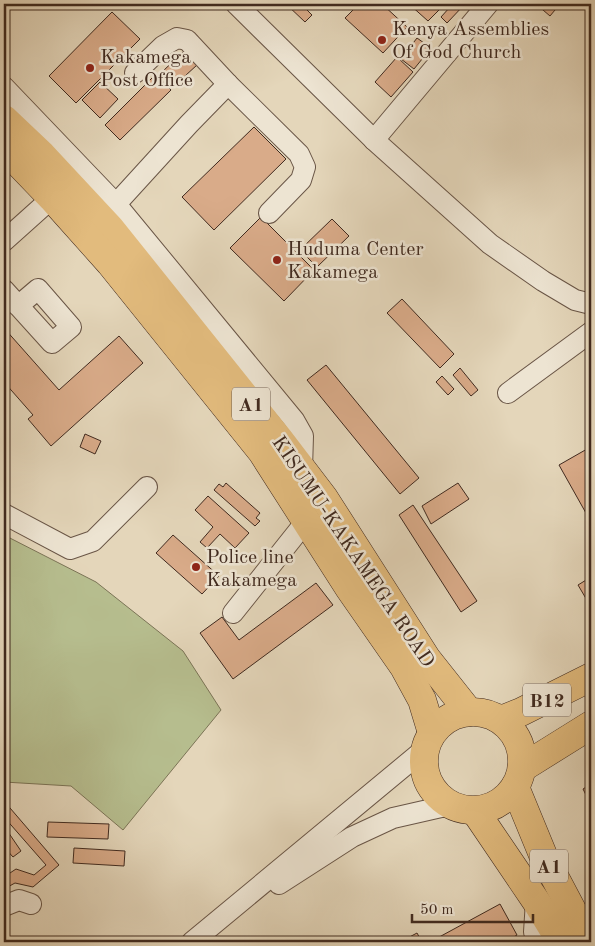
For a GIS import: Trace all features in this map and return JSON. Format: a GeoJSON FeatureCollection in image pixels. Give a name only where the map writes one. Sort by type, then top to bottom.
{"type":"FeatureCollection","features":[{"type":"Feature","properties":{"kind":"highway","name":"KISUMU-KAKAMEGA ROAD"},"geometry":{"type":"LineString","coordinates":[[4,118],[42,155],[110,228],[302,469],[324,498],[427,659],[469,712]]}},
{"type":"Feature","properties":{"kind":"highway","name":"KISUMU-KAKAMEGA ROAD"},"geometry":{"type":"LineString","coordinates":[[4,148],[110,263],[256,444],[307,520],[349,588],[404,668],[422,700],[429,741]]}},
{"type":"Feature","properties":{"kind":"highway","name":"B12"},"geometry":{"type":"LineString","coordinates":[[501,720],[591,677]]}},
{"type":"Feature","properties":{"kind":"highway"},"geometry":{"type":"LineString","coordinates":[[469,712],[486,713],[501,720],[511,729],[518,741],[522,754],[519,777],[508,796],[498,804],[487,809],[462,808],[436,795],[428,781],[424,765],[429,741],[442,723],[455,715],[469,712]]}},
{"type":"Feature","properties":{"kind":"highway","name":"B12"},"geometry":{"type":"LineString","coordinates":[[519,777],[591,725]]}},
{"type":"Feature","properties":{"kind":"highway","name":"A1"},"geometry":{"type":"LineString","coordinates":[[519,777],[543,855],[589,942]]}},
{"type":"Feature","properties":{"kind":"highway","name":"A1"},"geometry":{"type":"LineString","coordinates":[[462,808],[536,901],[561,942]]}},
{"type":"Feature","properties":{"kind":"street"},"geometry":{"type":"LineString","coordinates":[[236,4],[374,140],[490,244],[543,281],[575,300],[591,304]]}},
{"type":"Feature","properties":{"kind":"street"},"geometry":{"type":"LineString","coordinates":[[374,140],[488,4]]}},
{"type":"Feature","properties":{"kind":"street"},"geometry":{"type":"LineString","coordinates":[[134,73],[163,46],[177,38],[187,40],[228,84],[299,154],[305,167],[302,180],[269,212]]}},
{"type":"Feature","properties":{"kind":"street"},"geometry":{"type":"LineString","coordinates":[[116,204],[228,84]]}},
{"type":"Feature","properties":{"kind":"street"},"geometry":{"type":"LineString","coordinates":[[4,88],[116,204],[294,420],[303,436],[302,469]]}},
{"type":"Feature","properties":{"kind":"street"},"geometry":{"type":"LineString","coordinates":[[4,241],[52,198]]}},
{"type":"Feature","properties":{"kind":"street"},"geometry":{"type":"LineString","coordinates":[[4,290],[18,306]]}},
{"type":"Feature","properties":{"kind":"street"},"geometry":{"type":"LineString","coordinates":[[508,393],[591,332]]}},
{"type":"Feature","properties":{"kind":"street"},"geometry":{"type":"LineString","coordinates":[[4,514],[70,549],[93,541],[147,487]]}},
{"type":"Feature","properties":{"kind":"street"},"geometry":{"type":"LineString","coordinates":[[233,613],[307,520]]}},
{"type":"Feature","properties":{"kind":"street"},"geometry":{"type":"LineString","coordinates":[[192,942],[429,741]]}},
{"type":"Feature","properties":{"kind":"street"},"geometry":{"type":"LineString","coordinates":[[208,930],[352,837],[393,818],[462,808]]}},
{"type":"Feature","properties":{"kind":"street"},"geometry":{"type":"LineString","coordinates":[[4,906],[19,900],[31,904]]}},
{"type":"Feature","properties":{"kind":"street"},"geometry":{"type":"LineString","coordinates":[[536,901],[534,932],[540,942]]}},
{"type":"Feature","properties":{"kind":"green space"},"geometry":{"type":"Polygon","coordinates":[[[4,535],[96,582],[183,651],[221,710],[123,830],[71,786],[4,782],[4,535]]]}},
{"type":"Feature","properties":{"kind":"building"},"geometry":{"type":"Polygon","coordinates":[[[286,4],[301,4],[312,15],[305,22],[286,4]]]}},
{"type":"Feature","properties":{"kind":"building","name":"Kenya Assemblies Of God Church"},"geometry":{"type":"Polygon","coordinates":[[[359,4],[382,4],[407,27],[383,53],[345,18],[359,4]]]}},
{"type":"Feature","properties":{"kind":"building"},"geometry":{"type":"Polygon","coordinates":[[[409,4],[435,4],[440,9],[428,21],[409,4]]]}},
{"type":"Feature","properties":{"kind":"building"},"geometry":{"type":"Polygon","coordinates":[[[447,4],[464,5],[447,23],[441,17],[450,7],[447,4]]]}},
{"type":"Feature","properties":{"kind":"building"},"geometry":{"type":"Polygon","coordinates":[[[536,4],[560,4],[550,16],[536,4]]]}},
{"type":"Feature","properties":{"kind":"building"},"geometry":{"type":"Polygon","coordinates":[[[112,12],[140,39],[76,103],[49,76],[112,12]]]}},
{"type":"Feature","properties":{"kind":"building"},"geometry":{"type":"Polygon","coordinates":[[[417,38],[431,48],[414,69],[401,59],[417,38]]]}},
{"type":"Feature","properties":{"kind":"building"},"geometry":{"type":"Polygon","coordinates":[[[184,51],[197,65],[174,86],[162,72],[184,51]]]}},
{"type":"Feature","properties":{"kind":"building"},"geometry":{"type":"Polygon","coordinates":[[[397,57],[413,72],[391,97],[375,82],[397,57]]]}},
{"type":"Feature","properties":{"kind":"building"},"geometry":{"type":"Polygon","coordinates":[[[156,74],[171,90],[120,140],[105,125],[156,74]]]}},
{"type":"Feature","properties":{"kind":"building"},"geometry":{"type":"Polygon","coordinates":[[[100,82],[118,99],[100,118],[82,100],[100,82]]]}},
{"type":"Feature","properties":{"kind":"building"},"geometry":{"type":"Polygon","coordinates":[[[254,127],[286,159],[214,230],[182,197],[254,127]]]}},
{"type":"Feature","properties":{"kind":"building"},"geometry":{"type":"Polygon","coordinates":[[[261,217],[314,270],[284,301],[230,248],[261,217]]]}},
{"type":"Feature","properties":{"kind":"building"},"geometry":{"type":"Polygon","coordinates":[[[332,219],[349,236],[317,267],[300,250],[332,219]]]}},
{"type":"Feature","properties":{"kind":"building"},"geometry":{"type":"Polygon","coordinates":[[[402,299],[454,354],[440,368],[387,313],[402,299]]]}},
{"type":"Feature","properties":{"kind":"building"},"geometry":{"type":"Polygon","coordinates":[[[4,328],[59,390],[119,336],[143,363],[51,446],[28,419],[33,415],[4,382],[4,328]]]}},
{"type":"Feature","properties":{"kind":"building"},"geometry":{"type":"Polygon","coordinates":[[[326,365],[419,478],[400,494],[307,380],[326,365]]]}},
{"type":"Feature","properties":{"kind":"building"},"geometry":{"type":"Polygon","coordinates":[[[460,368],[478,390],[471,396],[453,375],[460,368]]]}},
{"type":"Feature","properties":{"kind":"building"},"geometry":{"type":"Polygon","coordinates":[[[442,376],[454,389],[448,395],[436,382],[442,376]]]}},
{"type":"Feature","properties":{"kind":"building"},"geometry":{"type":"Polygon","coordinates":[[[85,434],[101,441],[95,454],[80,447],[85,434]]]}},
{"type":"Feature","properties":{"kind":"building"},"geometry":{"type":"Polygon","coordinates":[[[587,449],[591,455],[591,522],[559,465],[587,449]]]}},
{"type":"Feature","properties":{"kind":"building"},"geometry":{"type":"Polygon","coordinates":[[[226,483],[260,513],[256,518],[260,521],[255,526],[214,490],[219,484],[223,487],[226,483]]]}},
{"type":"Feature","properties":{"kind":"building"},"geometry":{"type":"Polygon","coordinates":[[[458,483],[469,499],[431,524],[422,506],[458,483]]]}},
{"type":"Feature","properties":{"kind":"building"},"geometry":{"type":"Polygon","coordinates":[[[208,496],[249,533],[235,548],[220,534],[207,548],[200,542],[213,527],[195,510],[208,496]]]}},
{"type":"Feature","properties":{"kind":"building"},"geometry":{"type":"Polygon","coordinates":[[[413,505],[477,601],[461,612],[399,515],[413,505]]]}},
{"type":"Feature","properties":{"kind":"building"},"geometry":{"type":"Polygon","coordinates":[[[173,535],[219,576],[202,594],[156,553],[173,535]]]}},
{"type":"Feature","properties":{"kind":"building"},"geometry":{"type":"Polygon","coordinates":[[[591,577],[591,607],[578,585],[591,577]]]}},
{"type":"Feature","properties":{"kind":"building"},"geometry":{"type":"Polygon","coordinates":[[[316,583],[333,605],[233,679],[200,633],[222,617],[239,640],[316,583]]]}},
{"type":"Feature","properties":{"kind":"building"},"geometry":{"type":"Polygon","coordinates":[[[591,784],[591,805],[583,789],[591,784]]]}},
{"type":"Feature","properties":{"kind":"building"},"geometry":{"type":"Polygon","coordinates":[[[4,801],[59,865],[33,887],[15,883],[4,889],[4,864],[10,873],[16,869],[34,875],[46,865],[4,817],[4,801]]]}},
{"type":"Feature","properties":{"kind":"building"},"geometry":{"type":"Polygon","coordinates":[[[48,822],[109,824],[108,839],[47,837],[48,822]]]}},
{"type":"Feature","properties":{"kind":"building"},"geometry":{"type":"Polygon","coordinates":[[[4,826],[21,851],[13,857],[4,847],[4,826]]]}},
{"type":"Feature","properties":{"kind":"building"},"geometry":{"type":"Polygon","coordinates":[[[74,848],[125,851],[124,866],[73,863],[74,848]]]}},
{"type":"Feature","properties":{"kind":"building"},"geometry":{"type":"Polygon","coordinates":[[[500,904],[517,935],[505,942],[430,942],[500,904]]]}},
{"type":"Feature","properties":{"kind":"building"},"geometry":{"type":"Polygon","coordinates":[[[417,933],[422,942],[400,942],[417,933]]]}},
{"type":"Feature","properties":{"kind":"place","name":"Kenya Assemblies Of God Church"},"geometry":{"type":"Point","coordinates":[382,40]}},
{"type":"Feature","properties":{"kind":"place","name":"Kakamega Post Office"},"geometry":{"type":"Point","coordinates":[90,68]}},
{"type":"Feature","properties":{"kind":"place","name":"Huduma Center Kakamega"},"geometry":{"type":"Point","coordinates":[277,260]}},
{"type":"Feature","properties":{"kind":"place","name":"Police line Kakamega"},"geometry":{"type":"Point","coordinates":[196,567]}}]}
